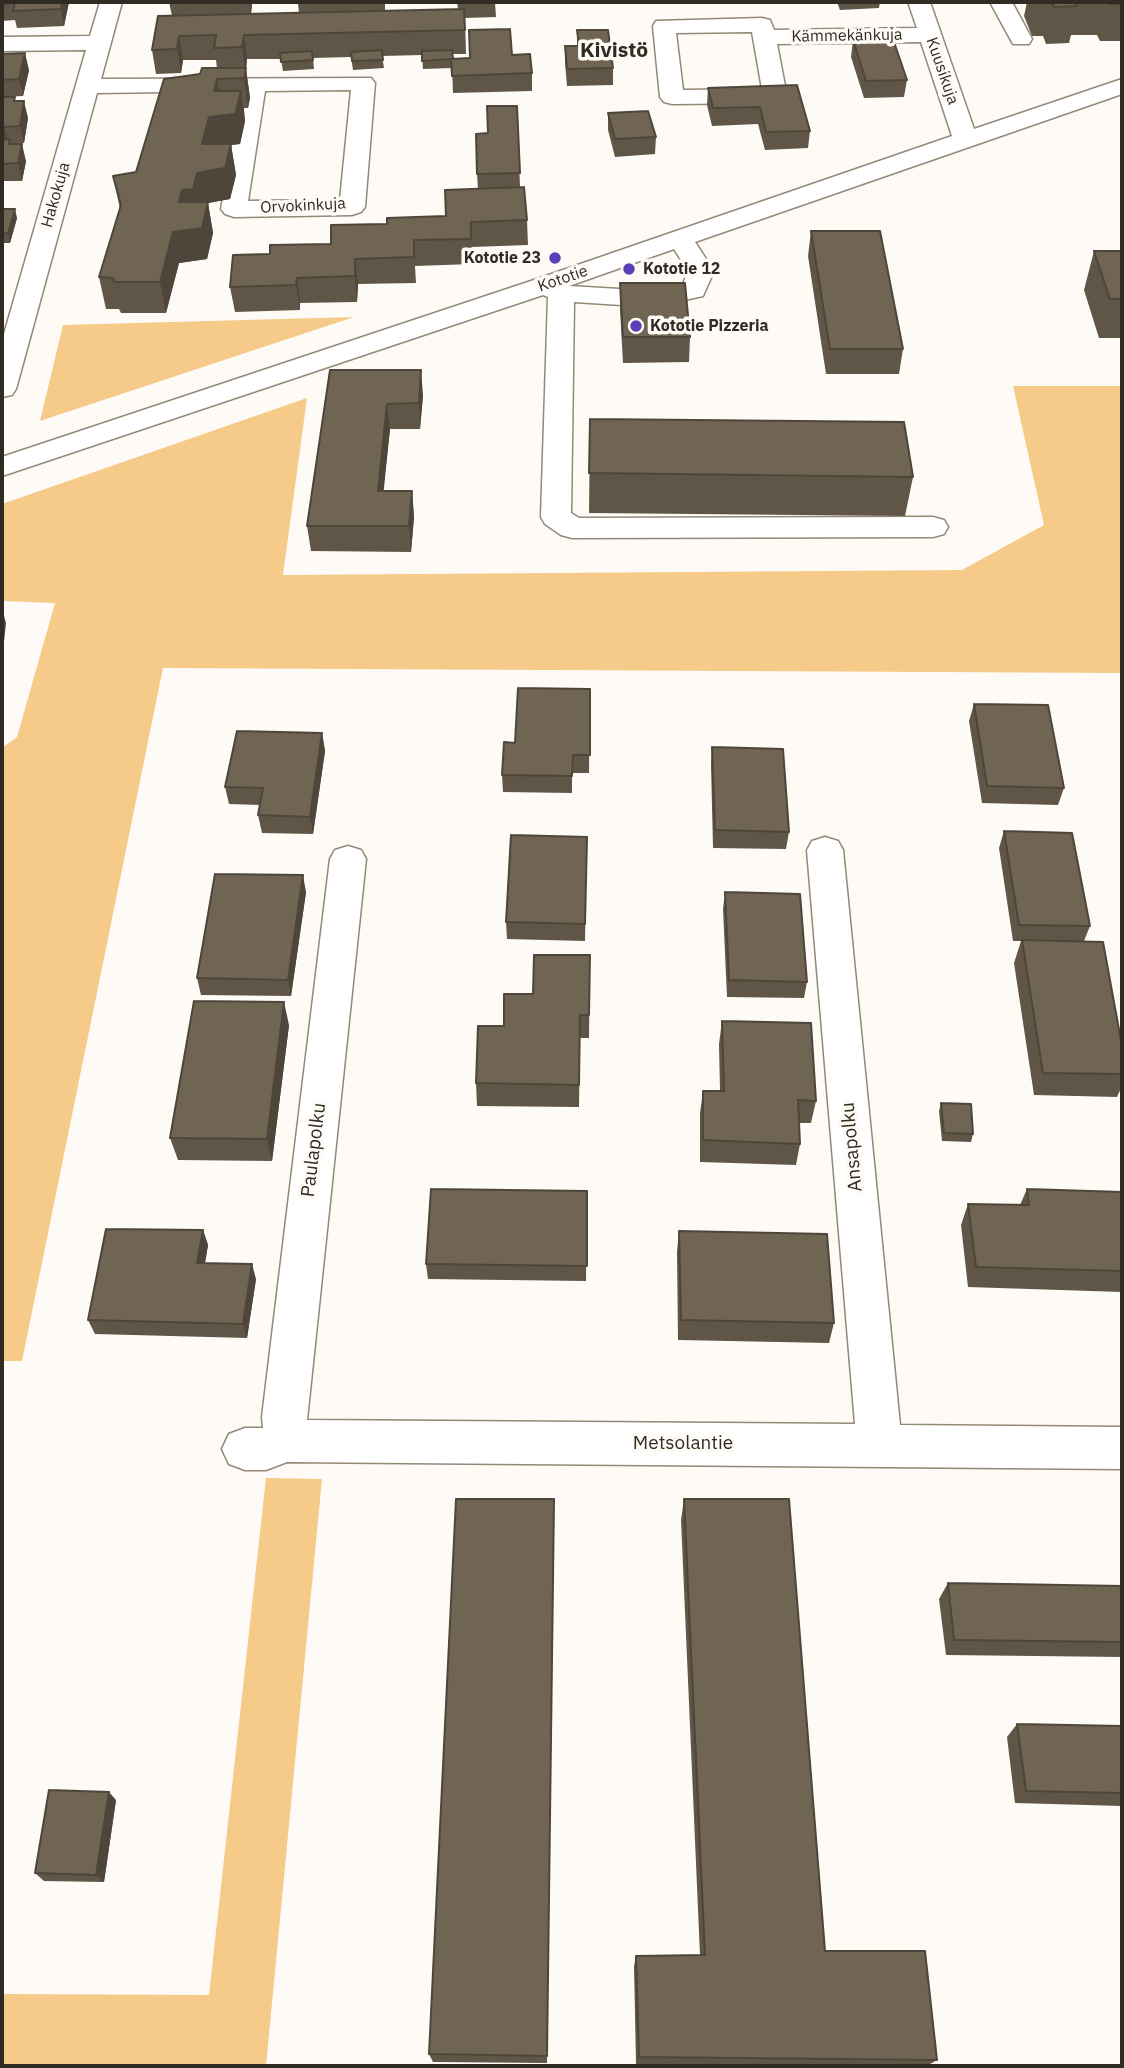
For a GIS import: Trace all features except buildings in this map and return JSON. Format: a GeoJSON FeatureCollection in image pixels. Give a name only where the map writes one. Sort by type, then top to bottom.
{"type":"FeatureCollection","features":[{"type":"Feature","properties":{"kind":"street","name":"Hakokuja"},"geometry":{"type":"LineString","coordinates":[[2,389],[15,294],[87,86],[111,2]]}},
{"type":"Feature","properties":{"kind":"street","name":"Kuusikuja"},"geometry":{"type":"LineString","coordinates":[[919,2],[966,141]]}},
{"type":"Feature","properties":{"kind":"street"},"geometry":{"type":"LineString","coordinates":[[1001,2],[1021,39]]}},
{"type":"Feature","properties":{"kind":"street","name":"Kämmekänkuja"},"geometry":{"type":"LineString","coordinates":[[762,25],[764,37],[775,96],[673,97],[664,26],[762,25]]}},
{"type":"Feature","properties":{"kind":"street","name":"Kämmekänkuja"},"geometry":{"type":"LineString","coordinates":[[764,37],[930,35]]}},
{"type":"Feature","properties":{"kind":"street"},"geometry":{"type":"LineString","coordinates":[[2,44],[99,43]]}},
{"type":"Feature","properties":{"kind":"street","name":"Orvokinkuja"},"geometry":{"type":"LineString","coordinates":[[87,86],[254,84],[363,83],[352,207],[234,209],[254,84]]}},
{"type":"Feature","properties":{"kind":"street","name":"Kototie"},"geometry":{"type":"LineString","coordinates":[[2,467],[552,289],[680,239],[1122,86]]}},
{"type":"Feature","properties":{"kind":"street"},"geometry":{"type":"LineString","coordinates":[[680,239],[701,271],[694,289],[653,299],[606,298],[552,289],[556,517],[572,528],[933,527]]}},
{"type":"Feature","properties":{"kind":"street","name":"Ansapolku"},"geometry":{"type":"LineString","coordinates":[[825,850],[879,1445]]}},
{"type":"Feature","properties":{"kind":"street","name":"Paulapolku"},"geometry":{"type":"LineString","coordinates":[[266,1445],[284,1417],[348,859]]}},
{"type":"Feature","properties":{"kind":"street","name":"Metsolantie"},"geometry":{"type":"LineString","coordinates":[[266,1445],[879,1445],[1122,1448]]}},
{"type":"Feature","properties":{"kind":"shaded area"},"geometry":{"type":"Polygon","coordinates":[[[354,317],[40,421],[63,325],[354,317]]]}},
{"type":"Feature","properties":{"kind":"shaded area"},"geometry":{"type":"Polygon","coordinates":[[[1013,386],[1122,386],[1122,673],[163,668],[22,1361],[2,1361],[2,748],[17,737],[55,603],[2,601],[2,504],[307,398],[283,575],[962,570],[1044,525],[1013,386]]]}},
{"type":"Feature","properties":{"kind":"shaded area"},"geometry":{"type":"Polygon","coordinates":[[[266,1478],[322,1479],[266,2066],[2,2066],[2,1994],[209,1995],[266,1478]]]}},
{"type":"Feature","properties":{"kind":"place","name":"Kototie 23"},"geometry":{"type":"Point","coordinates":[555,258]}},
{"type":"Feature","properties":{"kind":"place","name":"Kototie 12"},"geometry":{"type":"Point","coordinates":[629,269]}},
{"type":"Feature","properties":{"kind":"place","name":"Kototie Pizzeria"},"geometry":{"type":"Point","coordinates":[636,326]}},
{"type":"Feature","properties":{"kind":"district","name":"Kivistö"},"geometry":{"type":"Point","coordinates":[614,51]}}]}
